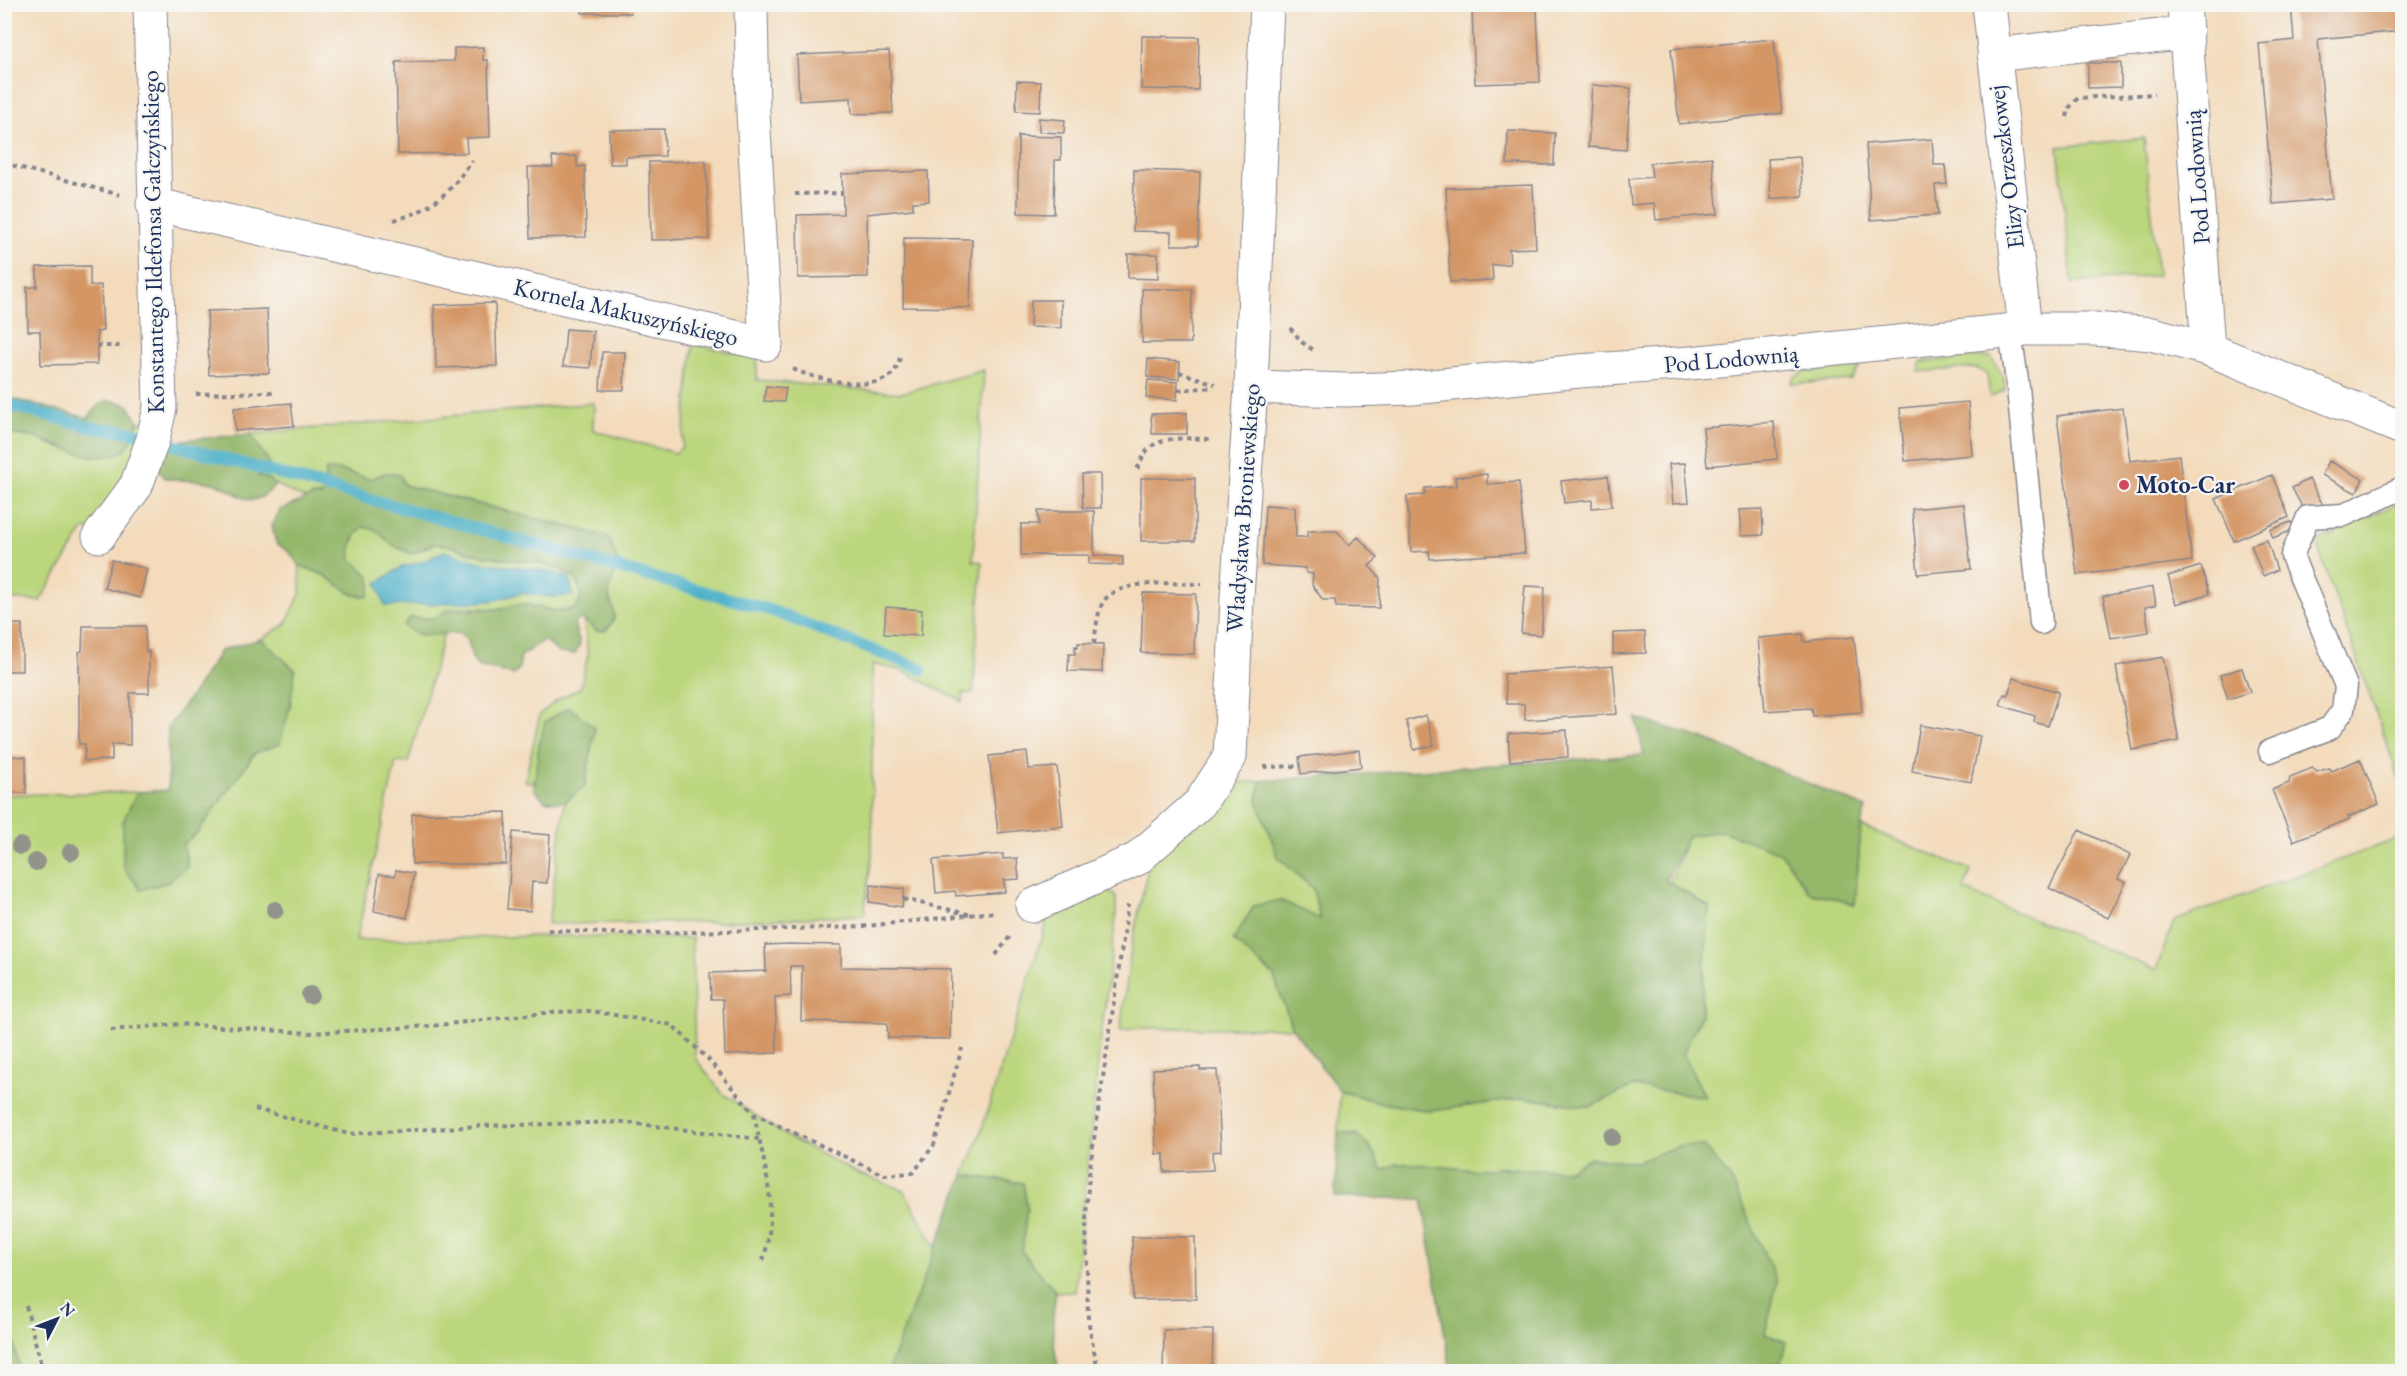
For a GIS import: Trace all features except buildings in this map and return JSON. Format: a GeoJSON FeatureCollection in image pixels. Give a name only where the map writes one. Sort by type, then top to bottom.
{"type":"FeatureCollection","features":[{"type":"Feature","properties":{"kind":"street","name":"Konstantego Ildefonsa Gałczyńskiego"},"geometry":{"type":"LineString","coordinates":[[99,536],[136,486],[153,439],[160,408],[153,204],[150,4]]}},
{"type":"Feature","properties":{"kind":"street","name":"Kornela Makuszyńskiego"},"geometry":{"type":"LineString","coordinates":[[153,204],[766,344],[753,112],[751,4]]}},
{"type":"Feature","properties":{"kind":"street","name":"Władysława Broniewskiego"},"geometry":{"type":"LineString","coordinates":[[1032,906],[1137,859],[1200,803],[1230,757],[1247,444],[1238,387],[1267,4]]}},
{"type":"Feature","properties":{"kind":"street","name":"Elizy Orzeszkowej"},"geometry":{"type":"LineString","coordinates":[[1989,4],[2018,330]]}},
{"type":"Feature","properties":{"kind":"street","name":"Pod Lodownią"},"geometry":{"type":"LineString","coordinates":[[2185,19],[2208,349]]}},
{"type":"Feature","properties":{"kind":"street"},"geometry":{"type":"LineString","coordinates":[[1994,55],[2185,19]]}},
{"type":"Feature","properties":{"kind":"street","name":"Pod Lodownią"},"geometry":{"type":"LineString","coordinates":[[1238,387],[1347,390],[1413,387],[1690,363],[2018,330],[2094,329],[2152,334],[2208,349],[2403,428]]}},
{"type":"Feature","properties":{"kind":"lane"},"geometry":{"type":"LineString","coordinates":[[2018,330],[2018,388],[2041,623]]}},
{"type":"Feature","properties":{"kind":"lane"},"geometry":{"type":"LineString","coordinates":[[2270,751],[2330,728],[2343,710],[2346,686],[2292,556],[2308,517],[2344,515],[2403,488]]}},
{"type":"Feature","properties":{"kind":"path"},"geometry":{"type":"LineString","coordinates":[[2067,117],[2069,108],[2078,98],[2191,92]]}},
{"type":"Feature","properties":{"kind":"path"},"geometry":{"type":"LineString","coordinates":[[384,222],[414,215],[435,201],[457,183],[472,160]]}},
{"type":"Feature","properties":{"kind":"path"},"geometry":{"type":"LineString","coordinates":[[4,163],[153,204]]}},
{"type":"Feature","properties":{"kind":"path"},"geometry":{"type":"LineString","coordinates":[[758,195],[843,193]]}},
{"type":"Feature","properties":{"kind":"path"},"geometry":{"type":"LineString","coordinates":[[1283,320],[1303,343],[1317,352]]}},
{"type":"Feature","properties":{"kind":"path"},"geometry":{"type":"LineString","coordinates":[[766,344],[795,370],[841,383],[881,382],[893,374],[900,358]]}},
{"type":"Feature","properties":{"kind":"path"},"geometry":{"type":"LineString","coordinates":[[1179,372],[1238,387]]}},
{"type":"Feature","properties":{"kind":"path"},"geometry":{"type":"LineString","coordinates":[[159,394],[273,392]]}},
{"type":"Feature","properties":{"kind":"path"},"geometry":{"type":"LineString","coordinates":[[1137,469],[1147,450],[1160,442],[1179,439],[1221,440],[1247,444]]}},
{"type":"Feature","properties":{"kind":"path"},"geometry":{"type":"LineString","coordinates":[[1094,643],[1102,603],[1110,594],[1143,583],[1208,584]]}},
{"type":"Feature","properties":{"kind":"path"},"geometry":{"type":"LineString","coordinates":[[1098,1371],[1088,1318],[1086,1216],[1089,1174],[1124,925],[1137,859]]}},
{"type":"Feature","properties":{"kind":"path"},"geometry":{"type":"LineString","coordinates":[[903,899],[975,916]]}},
{"type":"Feature","properties":{"kind":"path"},"geometry":{"type":"LineString","coordinates":[[548,930],[626,934],[846,927],[975,916],[1032,906]]}},
{"type":"Feature","properties":{"kind":"path"},"geometry":{"type":"LineString","coordinates":[[996,955],[1032,906]]}},
{"type":"Feature","properties":{"kind":"path"},"geometry":{"type":"LineString","coordinates":[[111,1030],[180,1024],[310,1033],[431,1026],[552,1012],[591,1011],[672,1025],[708,1059],[754,1114],[884,1175],[913,1173],[934,1144],[962,1047]]}},
{"type":"Feature","properties":{"kind":"path"},"geometry":{"type":"LineString","coordinates":[[255,1109],[349,1134],[480,1126],[623,1122],[759,1139]]}},
{"type":"Feature","properties":{"kind":"path"},"geometry":{"type":"LineString","coordinates":[[754,1114],[770,1186],[769,1242],[762,1263]]}},
{"type":"Feature","properties":{"kind":"path"},"geometry":{"type":"LineString","coordinates":[[26,1306],[43,1371]]}},
{"type":"Feature","properties":{"kind":"green space"},"geometry":{"type":"Polygon","coordinates":[[[2144,138],[2158,275],[2072,283],[2058,147],[2144,138]]]}},
{"type":"Feature","properties":{"kind":"green space"},"geometry":{"type":"Polygon","coordinates":[[[693,344],[757,358],[757,380],[901,393],[984,370],[973,561],[982,562],[973,693],[963,693],[963,702],[903,671],[872,664],[872,855],[864,915],[720,922],[548,924],[565,802],[585,785],[595,728],[539,745],[535,783],[525,781],[540,714],[559,699],[580,688],[588,655],[584,620],[597,631],[605,631],[613,621],[614,614],[609,592],[618,563],[608,537],[404,485],[400,475],[386,473],[322,496],[305,499],[258,476],[269,462],[250,434],[594,403],[593,430],[675,453],[682,447],[693,344]]]}},
{"type":"Feature","properties":{"kind":"green space"},"geometry":{"type":"Polygon","coordinates":[[[1991,357],[2004,378],[2005,390],[1990,397],[1987,375],[1978,369],[1918,372],[1921,362],[1991,357]]]}},
{"type":"Feature","properties":{"kind":"green space"},"geometry":{"type":"Polygon","coordinates":[[[1860,367],[1851,380],[1792,384],[1793,378],[1803,372],[1860,367]]]}},
{"type":"Feature","properties":{"kind":"green space"},"geometry":{"type":"Polygon","coordinates":[[[5,397],[88,418],[101,403],[114,401],[128,405],[138,421],[130,443],[121,452],[98,457],[85,455],[37,438],[5,433],[5,397]]]}},
{"type":"Feature","properties":{"kind":"green space"},"geometry":{"type":"Polygon","coordinates":[[[138,421],[148,424],[140,456],[93,531],[84,529],[40,601],[5,599],[4,490],[7,481],[5,433],[36,438],[60,448],[119,453],[130,443],[138,421]]]}},
{"type":"Feature","properties":{"kind":"green space"},"geometry":{"type":"Polygon","coordinates":[[[250,434],[269,462],[258,476],[268,479],[275,485],[259,499],[248,499],[208,482],[165,478],[156,465],[166,453],[183,440],[250,434]]]}},
{"type":"Feature","properties":{"kind":"green space"},"geometry":{"type":"Polygon","coordinates":[[[326,470],[339,470],[370,479],[386,473],[400,475],[404,485],[608,537],[618,563],[609,592],[614,614],[613,621],[605,631],[597,631],[584,620],[579,619],[574,624],[580,644],[575,654],[559,653],[544,640],[521,656],[519,669],[514,675],[478,666],[472,658],[467,641],[459,633],[423,635],[404,625],[410,618],[432,618],[450,609],[502,609],[514,605],[528,605],[559,612],[576,608],[582,595],[576,579],[560,569],[540,563],[479,555],[448,545],[433,544],[411,554],[393,545],[374,529],[363,527],[352,542],[351,560],[368,575],[371,584],[368,597],[354,595],[324,575],[299,565],[289,552],[276,543],[272,525],[280,510],[313,496],[322,496],[326,470]]]}},
{"type":"Feature","properties":{"kind":"green space"},"geometry":{"type":"Polygon","coordinates":[[[2402,501],[2402,787],[2316,542],[2402,501]]]}},
{"type":"Feature","properties":{"kind":"green space"},"geometry":{"type":"Polygon","coordinates":[[[362,527],[374,529],[411,554],[433,544],[448,545],[466,552],[540,563],[560,569],[576,579],[582,595],[576,608],[567,610],[522,605],[502,609],[454,609],[438,616],[421,635],[444,633],[408,763],[396,762],[356,940],[546,936],[692,938],[695,1058],[722,1093],[783,1134],[859,1174],[904,1190],[936,1248],[888,1371],[19,1371],[4,1300],[4,795],[137,792],[123,822],[183,844],[197,833],[255,753],[295,671],[261,639],[286,624],[301,592],[299,565],[324,575],[353,595],[350,551],[362,527]]]}},
{"type":"Feature","properties":{"kind":"green space"},"geometry":{"type":"Polygon","coordinates":[[[261,639],[295,670],[290,707],[280,744],[255,753],[197,833],[183,844],[188,866],[168,882],[141,890],[123,867],[123,822],[137,792],[168,790],[168,727],[221,650],[261,639]]]}},
{"type":"Feature","properties":{"kind":"green space"},"geometry":{"type":"Polygon","coordinates":[[[569,707],[595,728],[585,785],[565,802],[545,801],[534,789],[539,745],[545,722],[569,707]]]}},
{"type":"Feature","properties":{"kind":"green space"},"geometry":{"type":"Polygon","coordinates":[[[1636,718],[1704,739],[1866,808],[1861,826],[1855,904],[1809,892],[1781,853],[1722,831],[1688,836],[1666,880],[1709,907],[1701,1015],[1683,1054],[1705,1097],[1633,1086],[1590,1107],[1526,1098],[1430,1111],[1382,1103],[1340,1091],[1292,1028],[1274,976],[1233,940],[1254,906],[1280,900],[1320,919],[1313,889],[1278,857],[1257,800],[1261,781],[1644,755],[1636,718]]]}},
{"type":"Feature","properties":{"kind":"green space"},"geometry":{"type":"Polygon","coordinates":[[[1261,781],[1257,799],[1278,856],[1313,889],[1320,920],[1280,900],[1254,906],[1233,940],[1274,976],[1292,1028],[1138,1028],[1120,1031],[1132,943],[1151,854],[1217,784],[1261,781]]]}},
{"type":"Feature","properties":{"kind":"green space"},"geometry":{"type":"Polygon","coordinates":[[[1861,826],[1971,870],[1964,890],[2156,970],[2174,921],[2402,837],[2402,1371],[1750,1371],[1764,1369],[1765,1334],[1777,1282],[1679,1146],[1637,1162],[1589,1158],[1569,1170],[1499,1168],[1474,1170],[1396,1164],[1383,1170],[1370,1147],[1356,1134],[1338,1132],[1340,1091],[1382,1103],[1430,1111],[1526,1098],[1590,1107],[1632,1086],[1705,1096],[1683,1054],[1701,1015],[1708,908],[1670,883],[1688,835],[1722,831],[1782,853],[1809,892],[1855,904],[1861,826]]]}},
{"type":"Feature","properties":{"kind":"green space"},"geometry":{"type":"Polygon","coordinates":[[[1097,883],[1116,897],[1116,917],[1099,1052],[1075,1292],[1056,1292],[1022,1252],[1027,1207],[1023,1183],[964,1175],[981,1132],[1051,908],[1097,883]]]}},
{"type":"Feature","properties":{"kind":"green space"},"geometry":{"type":"Polygon","coordinates":[[[1338,1132],[1362,1139],[1383,1170],[1396,1164],[1414,1164],[1474,1170],[1499,1168],[1569,1170],[1589,1158],[1636,1162],[1679,1146],[1703,1146],[1731,1179],[1777,1282],[1765,1334],[1786,1342],[1781,1362],[1750,1372],[1451,1371],[1422,1199],[1335,1197],[1338,1132]]]}},
{"type":"Feature","properties":{"kind":"green space"},"geometry":{"type":"Polygon","coordinates":[[[964,1175],[1023,1183],[1027,1207],[1022,1252],[1056,1292],[1053,1332],[1059,1371],[888,1371],[964,1175]]]}},
{"type":"Feature","properties":{"kind":"green space"},"geometry":{"type":"Polygon","coordinates":[[[5,1300],[19,1368],[19,1371],[5,1371],[5,1300]]]}},
{"type":"Feature","properties":{"kind":"water"},"geometry":{"type":"Polygon","coordinates":[[[444,551],[479,562],[547,571],[569,578],[573,595],[553,597],[522,593],[492,601],[385,606],[377,583],[402,567],[425,561],[444,551]]]}},
{"type":"Feature","properties":{"kind":"waterway"},"geometry":{"type":"LineString","coordinates":[[4,404],[94,428],[126,431],[149,437]]}},
{"type":"Feature","properties":{"kind":"waterway"},"geometry":{"type":"LineString","coordinates":[[157,440],[770,610],[921,669]]}},
{"type":"Feature","properties":{"kind":"place","name":"Moto-Car"},"geometry":{"type":"Point","coordinates":[2124,485]}}]}
